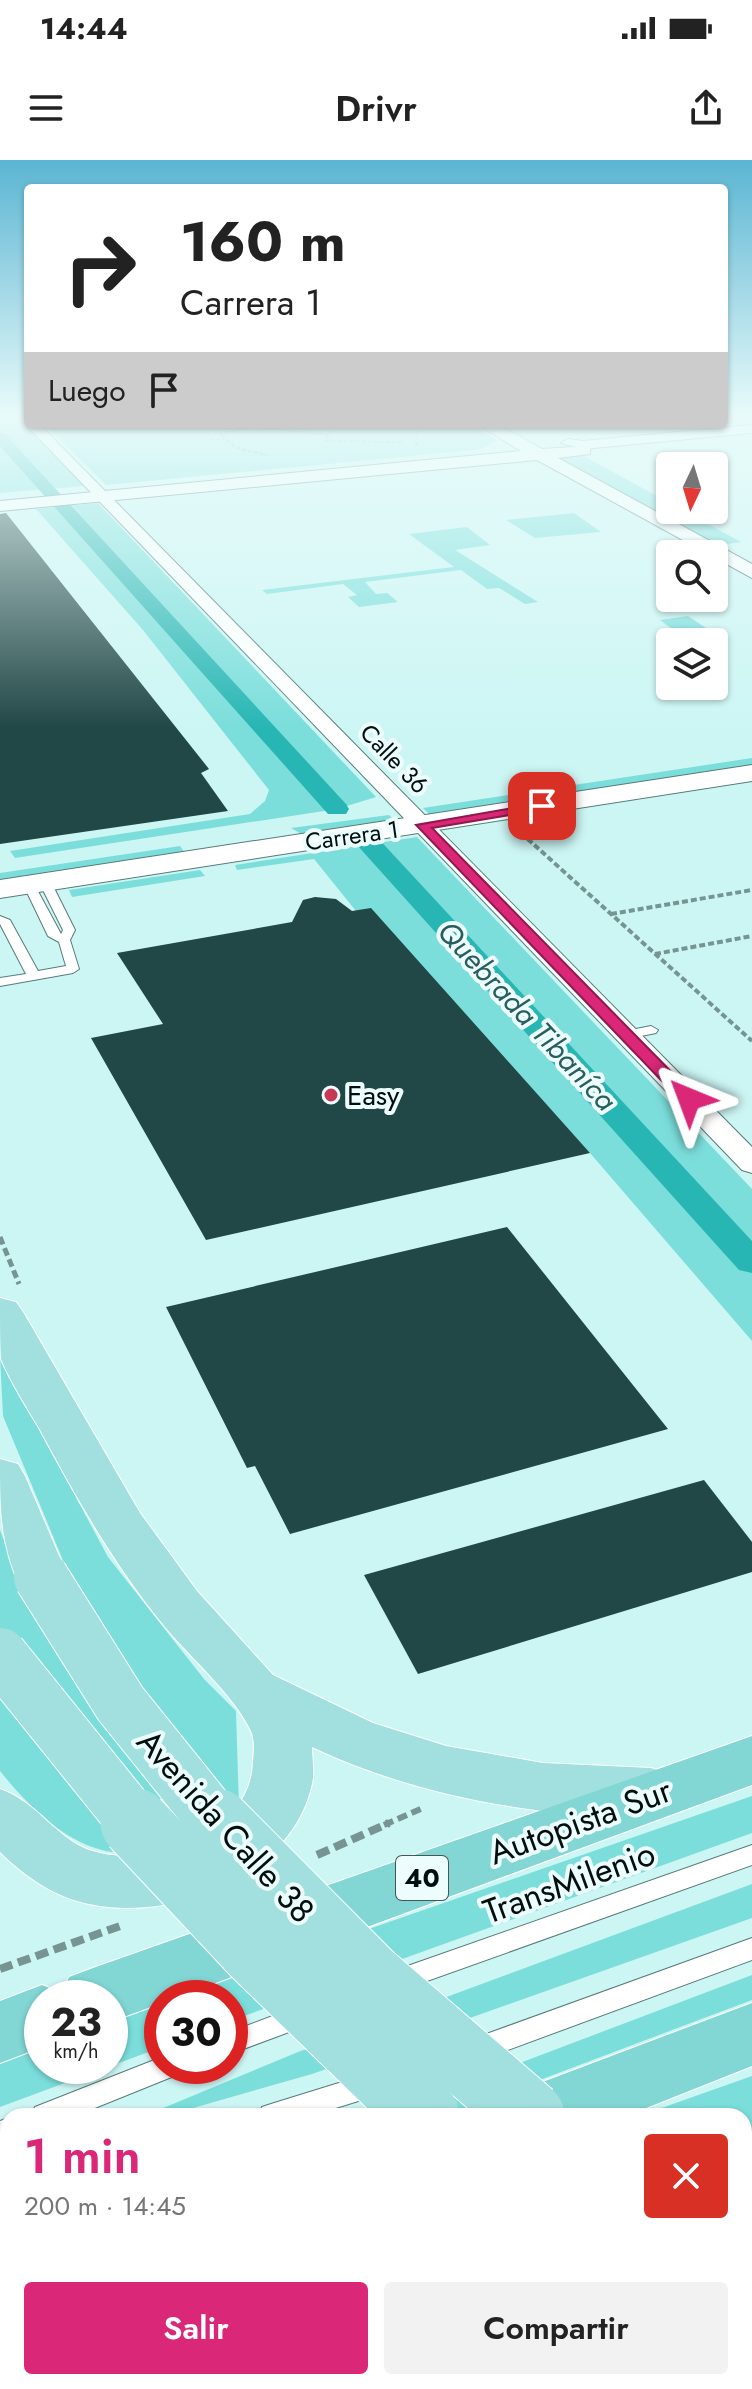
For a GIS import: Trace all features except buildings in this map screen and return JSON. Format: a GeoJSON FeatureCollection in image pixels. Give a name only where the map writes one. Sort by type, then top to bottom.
{"type":"FeatureCollection","features":[{"type":"Feature","properties":{"kind":"highway","name":"Autopista Sur"},"geometry":{"type":"LineString","coordinates":[[128,1985],[752,1760]]}},
{"type":"Feature","properties":{"kind":"highway"},"geometry":{"type":"LineString","coordinates":[[0,2032],[24,2023]]}},
{"type":"Feature","properties":{"kind":"highway"},"geometry":{"type":"LineString","coordinates":[[562,2108],[752,2034]]}},
{"type":"Feature","properties":{"kind":"main road"},"geometry":{"type":"LineString","coordinates":[[0,1814],[52,1861],[86,1876],[125,1883],[184,1875],[219,1860],[249,1838],[268,1814],[286,1768],[283,1737],[253,1690],[202,1634],[124,1529],[11,1302]]}},
{"type":"Feature","properties":{"kind":"main road","name":"Avenida Calle 38"},"geometry":{"type":"LineString","coordinates":[[0,1476],[41,1577],[132,1719],[192,1795],[262,1874],[345,1957],[427,2031],[520,2108]]}},
{"type":"Feature","properties":{"kind":"main road"},"geometry":{"type":"LineString","coordinates":[[0,1655],[101,1785],[194,1889],[302,2000],[422,2085]]}},
{"type":"Feature","properties":{"kind":"main road"},"geometry":{"type":"LineString","coordinates":[[253,1690],[343,1738],[394,1758],[479,1780],[567,1792],[658,1793]]}},
{"type":"Feature","properties":{"kind":"street","name":"Calle 36"},"geometry":{"type":"LineString","coordinates":[[126,520],[292,683],[413,815],[752,1164]]}},
{"type":"Feature","properties":{"kind":"street"},"geometry":{"type":"LineString","coordinates":[[657,520],[693,540]]}},
{"type":"Feature","properties":{"kind":"street"},"geometry":{"type":"LineString","coordinates":[[728,554],[752,551]]}},
{"type":"Feature","properties":{"kind":"street"},"geometry":{"type":"LineString","coordinates":[[728,559],[752,572]]}},
{"type":"Feature","properties":{"kind":"street","name":"Carrera 1"},"geometry":{"type":"LineString","coordinates":[[413,815],[752,752]]}},
{"type":"Feature","properties":{"kind":"street","name":"Carrera 1"},"geometry":{"type":"LineString","coordinates":[[0,889],[258,838],[413,815],[752,773]]}},
{"type":"Feature","properties":{"kind":"street","name":"Carrera 1"},"geometry":{"type":"LineString","coordinates":[[0,867],[212,846]]}},
{"type":"Feature","properties":{"kind":"lane"},"geometry":{"type":"LineString","coordinates":[[0,982],[73,969],[64,940],[54,936],[37,883]]}},
{"type":"Feature","properties":{"kind":"lane"},"geometry":{"type":"LineString","coordinates":[[0,920],[4,920],[34,976]]}},
{"type":"Feature","properties":{"kind":"lane"},"geometry":{"type":"LineString","coordinates":[[626,1035],[651,1030]]}},
{"type":"Feature","properties":{"kind":"lane","name":"TransMilenio"},"geometry":{"type":"LineString","coordinates":[[248,2036],[752,1855]]}},
{"type":"Feature","properties":{"kind":"lane"},"geometry":{"type":"LineString","coordinates":[[310,2108],[422,2085],[752,1949]]}},
{"type":"Feature","properties":{"kind":"lane"},"geometry":{"type":"LineString","coordinates":[[64,2108],[144,2076]]}},
{"type":"Feature","properties":{"kind":"path"},"geometry":{"type":"LineString","coordinates":[[516,829],[752,1040]]}},
{"type":"Feature","properties":{"kind":"path"},"geometry":{"type":"LineString","coordinates":[[611,914],[752,890]]}},
{"type":"Feature","properties":{"kind":"path"},"geometry":{"type":"LineString","coordinates":[[655,954],[752,936]]}},
{"type":"Feature","properties":{"kind":"path"},"geometry":{"type":"LineString","coordinates":[[0,1237],[11,1302]]}},
{"type":"Feature","properties":{"kind":"shaded area"},"geometry":{"type":"Polygon","coordinates":[[[46,520],[114,520],[376,797],[337,809],[15,858],[10,851],[250,814],[265,801],[269,790],[143,630],[46,520]]]}},
{"type":"Feature","properties":{"kind":"shaded area"},"geometry":{"type":"Polygon","coordinates":[[[506,520],[584,520],[601,532],[535,538],[506,520]]]}},
{"type":"Feature","properties":{"kind":"shaded area"},"geometry":{"type":"Polygon","coordinates":[[[674,524],[708,524],[741,542],[728,544],[728,540],[702,540],[674,524]]]}},
{"type":"Feature","properties":{"kind":"shaded area"},"geometry":{"type":"Polygon","coordinates":[[[467,527],[490,545],[455,550],[538,602],[525,604],[499,588],[487,589],[461,570],[365,582],[376,594],[387,593],[398,602],[359,607],[348,597],[357,595],[343,584],[267,594],[262,590],[454,567],[409,534],[467,527]]]}},
{"type":"Feature","properties":{"kind":"shaded area"},"geometry":{"type":"Polygon","coordinates":[[[688,616],[706,628],[671,628],[660,620],[688,616]]]}},
{"type":"Feature","properties":{"kind":"shaded area"},"geometry":{"type":"Polygon","coordinates":[[[752,758],[752,768],[433,818],[423,808],[752,758]]]}},
{"type":"Feature","properties":{"kind":"shaded area"},"geometry":{"type":"Polygon","coordinates":[[[389,815],[397,822],[303,835],[291,828],[389,815]]]}},
{"type":"Feature","properties":{"kind":"shaded area"},"geometry":{"type":"Polygon","coordinates":[[[417,837],[752,1189],[752,1341],[590,1153],[386,927],[356,911],[314,859],[237,870],[235,865],[417,837]]]}},
{"type":"Feature","properties":{"kind":"shaded area"},"geometry":{"type":"Polygon","coordinates":[[[180,846],[185,853],[0,882],[0,873],[180,846]]]}},
{"type":"Feature","properties":{"kind":"shaded area"},"geometry":{"type":"Polygon","coordinates":[[[200,870],[205,876],[72,897],[69,890],[200,870]]]}},
{"type":"Feature","properties":{"kind":"shaded area"},"geometry":{"type":"Polygon","coordinates":[[[0,1356],[108,1557],[204,1679],[236,1711],[239,1808],[133,1852],[106,1851],[71,1837],[39,1813],[0,1771],[0,1530],[21,1585],[67,1570],[3,1416],[0,1356]]]}},
{"type":"Feature","properties":{"kind":"shaded area"},"geometry":{"type":"Polygon","coordinates":[[[752,1796],[752,1833],[248,2015],[248,1980],[222,1980],[752,1796]]]}},
{"type":"Feature","properties":{"kind":"shaded area"},"geometry":{"type":"Polygon","coordinates":[[[752,1884],[752,1918],[312,2074],[193,2108],[163,2108],[221,2084],[248,2084],[248,2073],[752,1884]]]}},
{"type":"Feature","properties":{"kind":"shaded area"},"geometry":{"type":"Polygon","coordinates":[[[752,1975],[752,2000],[465,2108],[401,2108],[752,1975]]]}},
{"type":"Feature","properties":{"kind":"shaded area"},"geometry":{"type":"Polygon","coordinates":[[[144,2008],[144,2054],[128,2060],[128,2013],[144,2008]]]}},
{"type":"Feature","properties":{"kind":"shaded area"},"geometry":{"type":"Polygon","coordinates":[[[24,2051],[24,2084],[62,2084],[0,2107],[0,2060],[24,2051]]]}},
{"type":"Feature","properties":{"kind":"shaded area"},"geometry":{"type":"Polygon","coordinates":[[[752,2076],[752,2108],[662,2108],[752,2076]]]}},
{"type":"Feature","properties":{"kind":"waterway","name":"Quebrada Tibaníca"},"geometry":{"type":"LineString","coordinates":[[75,520],[337,809]]}},
{"type":"Feature","properties":{"kind":"waterway","name":"Quebrada Tibaníca"},"geometry":{"type":"LineString","coordinates":[[366,840],[752,1262]]}},
{"type":"Feature","properties":{"kind":"place","name":"Easy"},"geometry":{"type":"Point","coordinates":[331,1095]}},
{"type":"Feature","properties":{"kind":"route"},"geometry":{"type":"LineString","coordinates":[[542,806],[422,825],[689,1099]]}}]}
